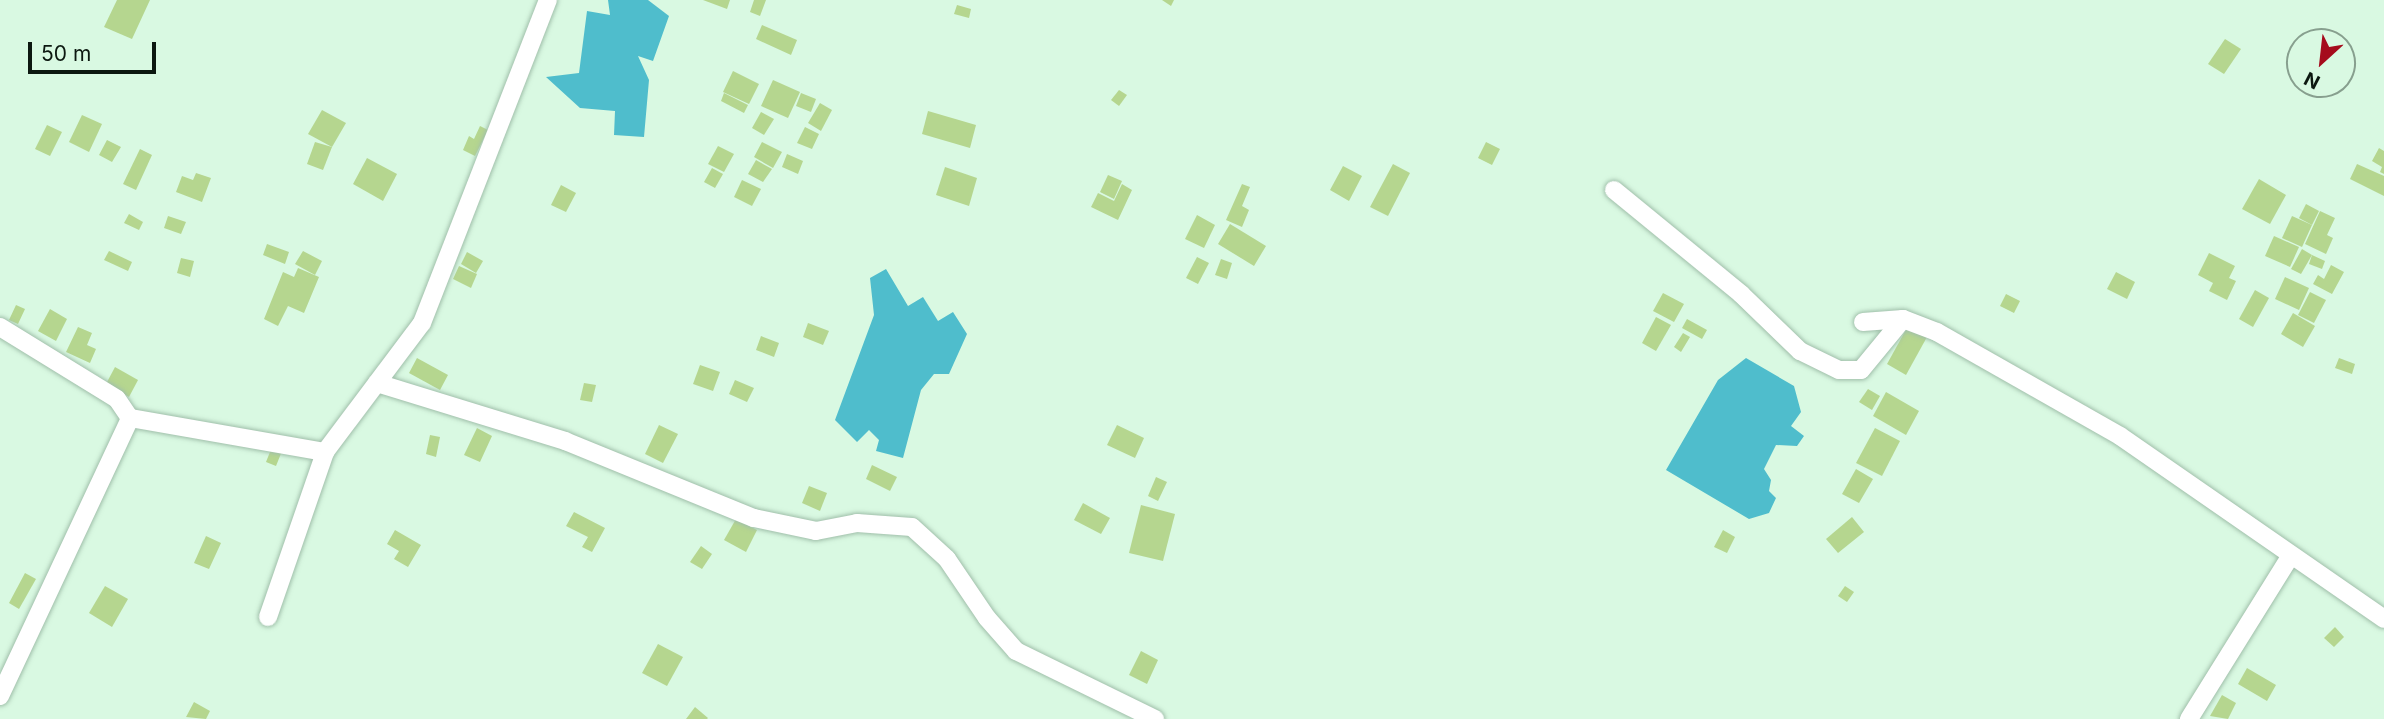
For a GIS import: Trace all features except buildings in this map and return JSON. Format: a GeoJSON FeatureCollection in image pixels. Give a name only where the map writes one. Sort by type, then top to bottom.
{"type":"FeatureCollection","features":[{"type":"Feature","properties":{"kind":"street"},"geometry":{"type":"LineString","coordinates":[[268,617],[325,452],[422,323],[548,0]]}},
{"type":"Feature","properties":{"kind":"street"},"geometry":{"type":"LineString","coordinates":[[1614,190],[1741,294],[1800,351],[1839,370],[1861,370],[1903,319]]}},
{"type":"Feature","properties":{"kind":"street"},"geometry":{"type":"LineString","coordinates":[[1863,322],[1903,319],[1937,332],[2120,436],[2384,619]]}},
{"type":"Feature","properties":{"kind":"street"},"geometry":{"type":"LineString","coordinates":[[0,327],[117,399],[130,418],[325,452]]}},
{"type":"Feature","properties":{"kind":"street"},"geometry":{"type":"LineString","coordinates":[[377,383],[565,440],[754,517],[816,531],[857,523],[912,527],[947,559],[986,618],[1016,652],[1155,719]]}},
{"type":"Feature","properties":{"kind":"street"},"geometry":{"type":"LineString","coordinates":[[0,696],[130,418]]}},
{"type":"Feature","properties":{"kind":"street"},"geometry":{"type":"LineString","coordinates":[[2189,719],[2291,555]]}},
{"type":"Feature","properties":{"kind":"water"},"geometry":{"type":"Polygon","coordinates":[[[608,0],[648,0],[669,16],[653,61],[638,56],[649,80],[644,137],[614,135],[615,111],[580,108],[546,77],[579,73],[587,11],[610,15],[608,0]]]}},
{"type":"Feature","properties":{"kind":"water"},"geometry":{"type":"Polygon","coordinates":[[[886,269],[908,306],[923,297],[938,321],[953,312],[967,334],[949,374],[934,374],[921,390],[903,458],[876,451],[879,440],[869,430],[857,442],[835,420],[874,315],[870,278],[886,269]]]}},
{"type":"Feature","properties":{"kind":"water"},"geometry":{"type":"Polygon","coordinates":[[[1746,358],[1794,386],[1801,412],[1791,426],[1804,436],[1797,446],[1776,445],[1764,469],[1771,480],[1769,491],[1776,498],[1769,513],[1749,519],[1666,470],[1718,380],[1746,358]]]}}]}
